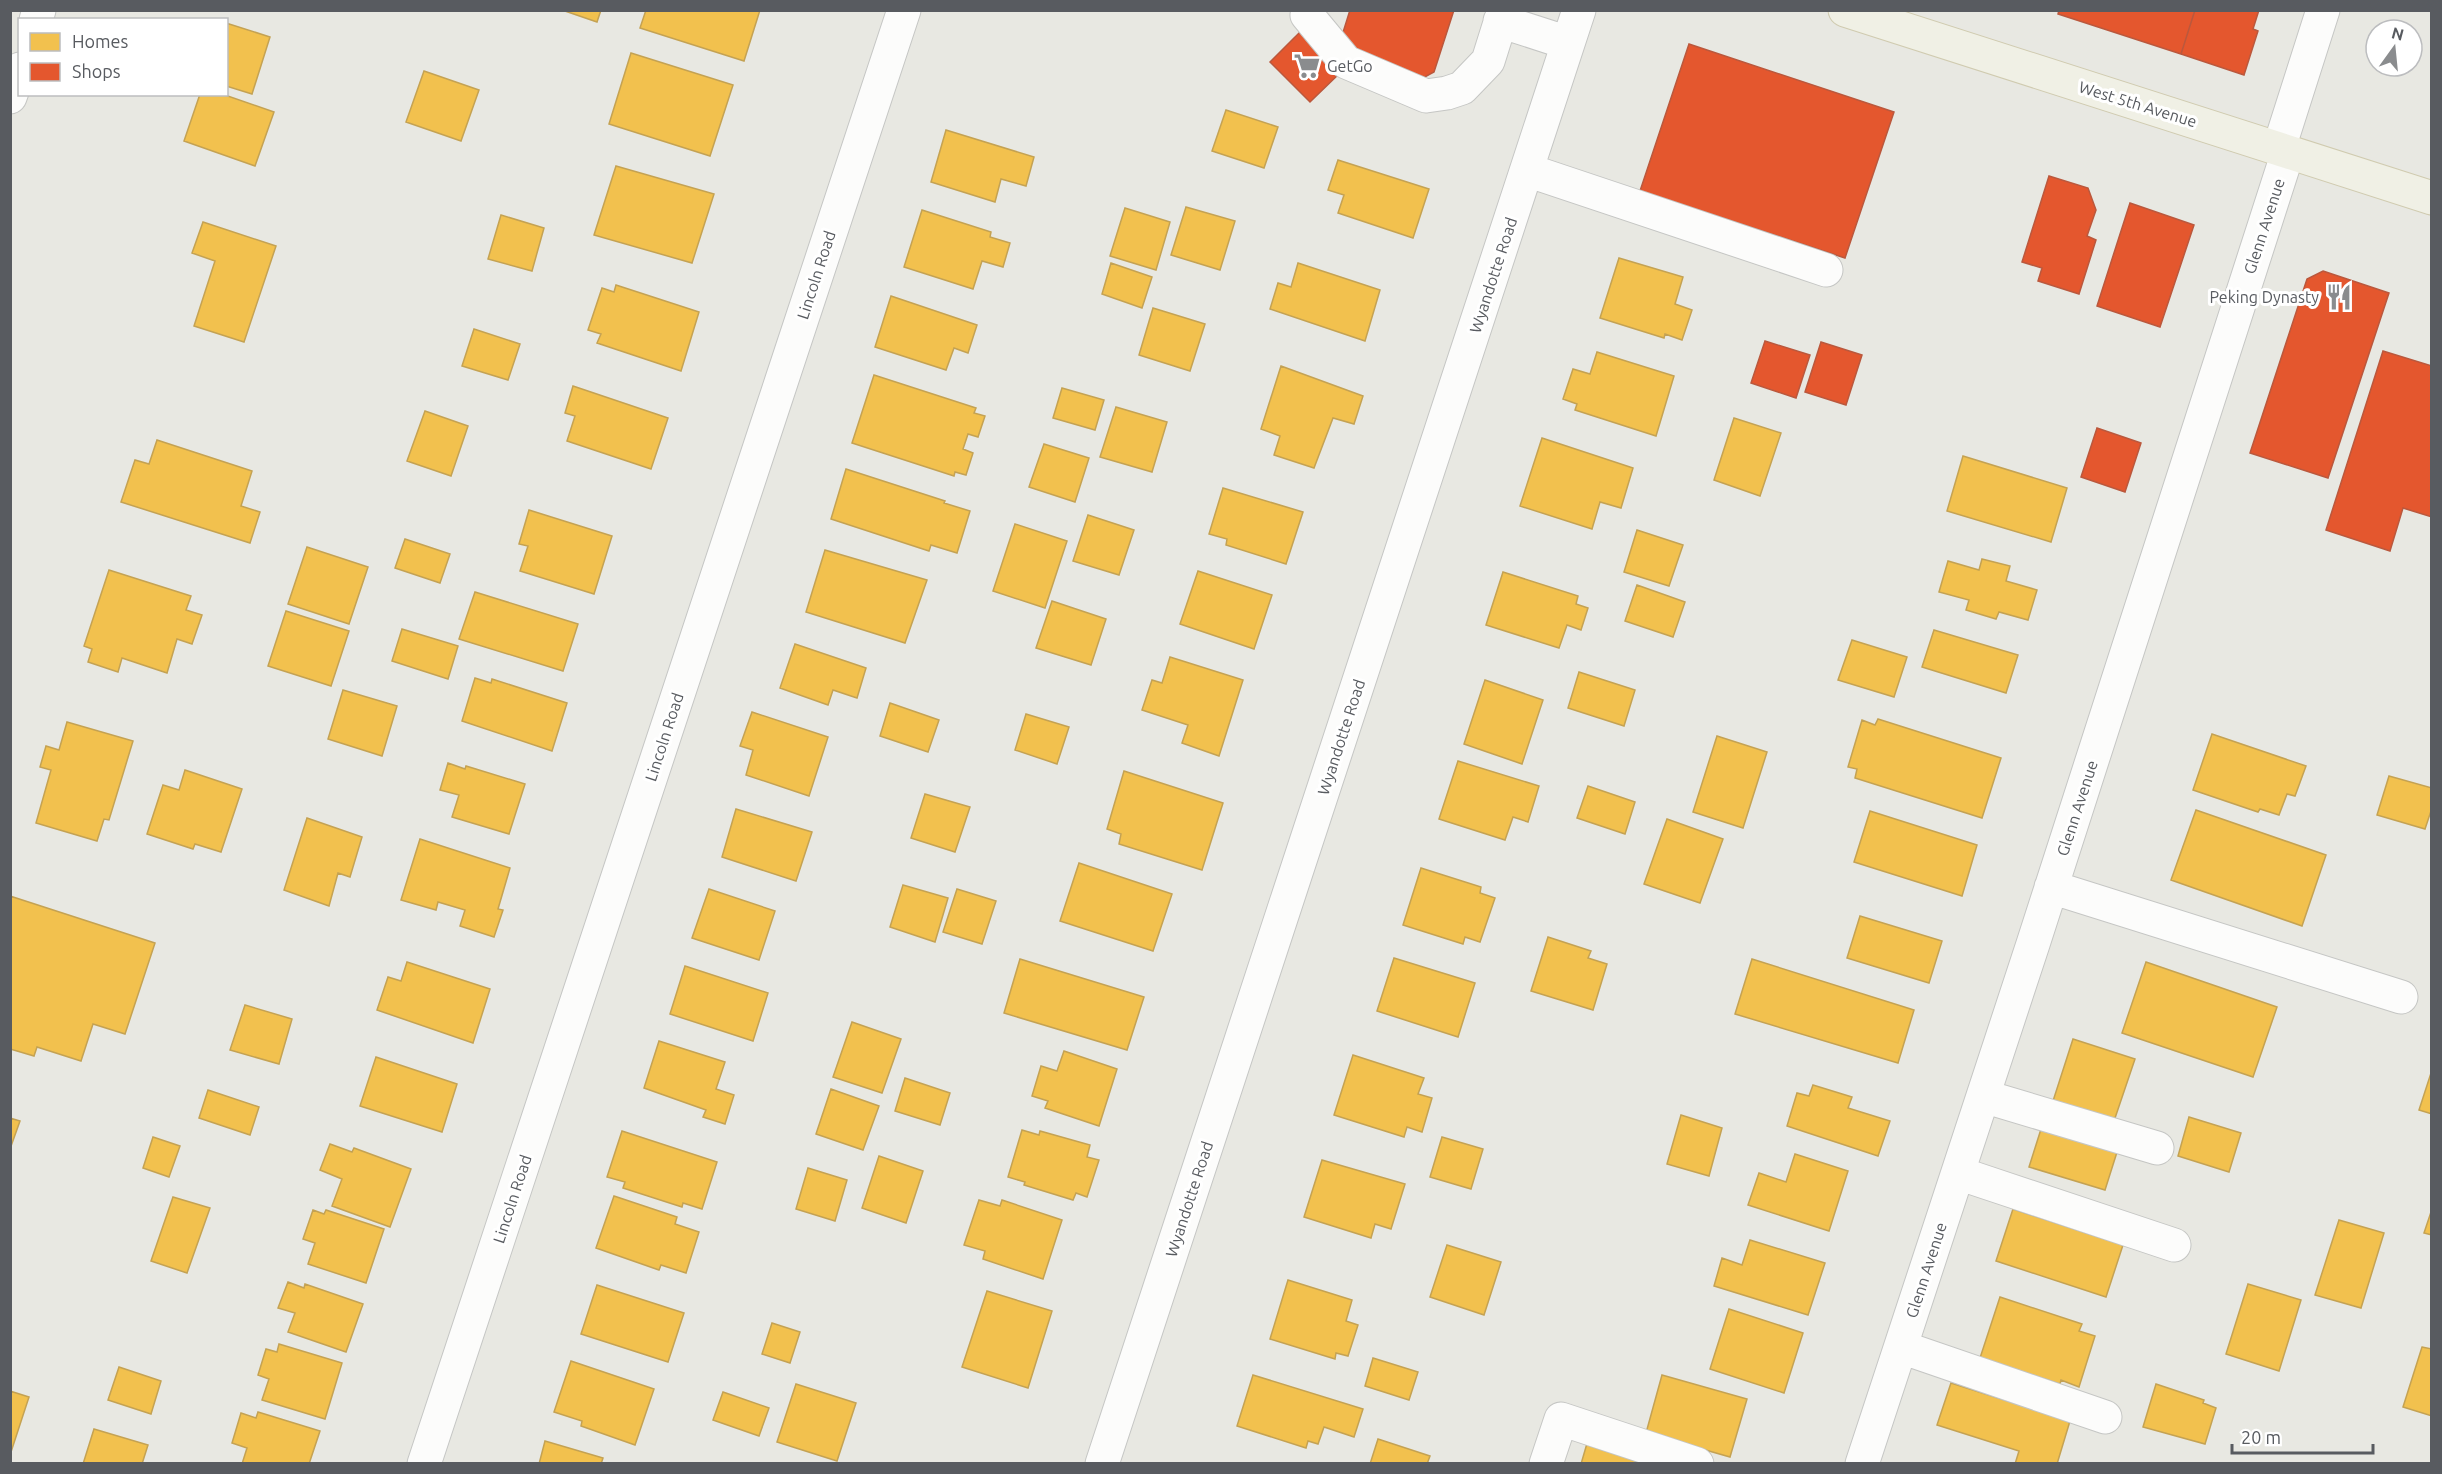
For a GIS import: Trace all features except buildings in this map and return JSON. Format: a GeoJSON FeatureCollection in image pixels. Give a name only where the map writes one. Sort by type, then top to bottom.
{"type":"FeatureCollection","features":[{"type":"Feature","properties":{"kind":"main road","name":"West 5th Avenue"},"geometry":{"type":"LineString","coordinates":[[1845,10],[2432,198]]}},
{"type":"Feature","properties":{"kind":"street","name":"Lincoln Road"},"geometry":{"type":"LineString","coordinates":[[424,1464],[904,10]]}},
{"type":"Feature","properties":{"kind":"street"},"geometry":{"type":"LineString","coordinates":[[1308,10],[1307,15],[1347,62],[1426,96],[1462,88],[1488,61],[1502,16],[1568,43]]}},
{"type":"Feature","properties":{"kind":"street","name":"Wyandotte Road"},"geometry":{"type":"LineString","coordinates":[[1102,1464],[1579,10]]}},
{"type":"Feature","properties":{"kind":"street","name":"Glenn Avenue"},"geometry":{"type":"LineString","coordinates":[[1862,1464],[2051,887],[2284,150],[2323,10]]}},
{"type":"Feature","properties":{"kind":"street"},"geometry":{"type":"LineString","coordinates":[[10,97],[18,75]]}},
{"type":"Feature","properties":{"kind":"street"},"geometry":{"type":"LineString","coordinates":[[1527,170],[1826,270]]}},
{"type":"Feature","properties":{"kind":"street"},"geometry":{"type":"LineString","coordinates":[[2051,887],[2401,997]]}},
{"type":"Feature","properties":{"kind":"street"},"geometry":{"type":"LineString","coordinates":[[1983,1096],[2157,1148]]}},
{"type":"Feature","properties":{"kind":"street"},"geometry":{"type":"LineString","coordinates":[[1958,1173],[2174,1245]]}},
{"type":"Feature","properties":{"kind":"street"},"geometry":{"type":"LineString","coordinates":[[1901,1347],[2105,1417]]}},
{"type":"Feature","properties":{"kind":"street"},"geometry":{"type":"LineString","coordinates":[[1546,1464],[1562,1419],[1697,1464]]}},
{"type":"Feature","properties":{"kind":"place","name":"GetGo"},"geometry":{"type":"Point","coordinates":[1307,66]}},
{"type":"Feature","properties":{"kind":"place","name":"Peking Dynasty"},"geometry":{"type":"Point","coordinates":[2339,297]}}]}
